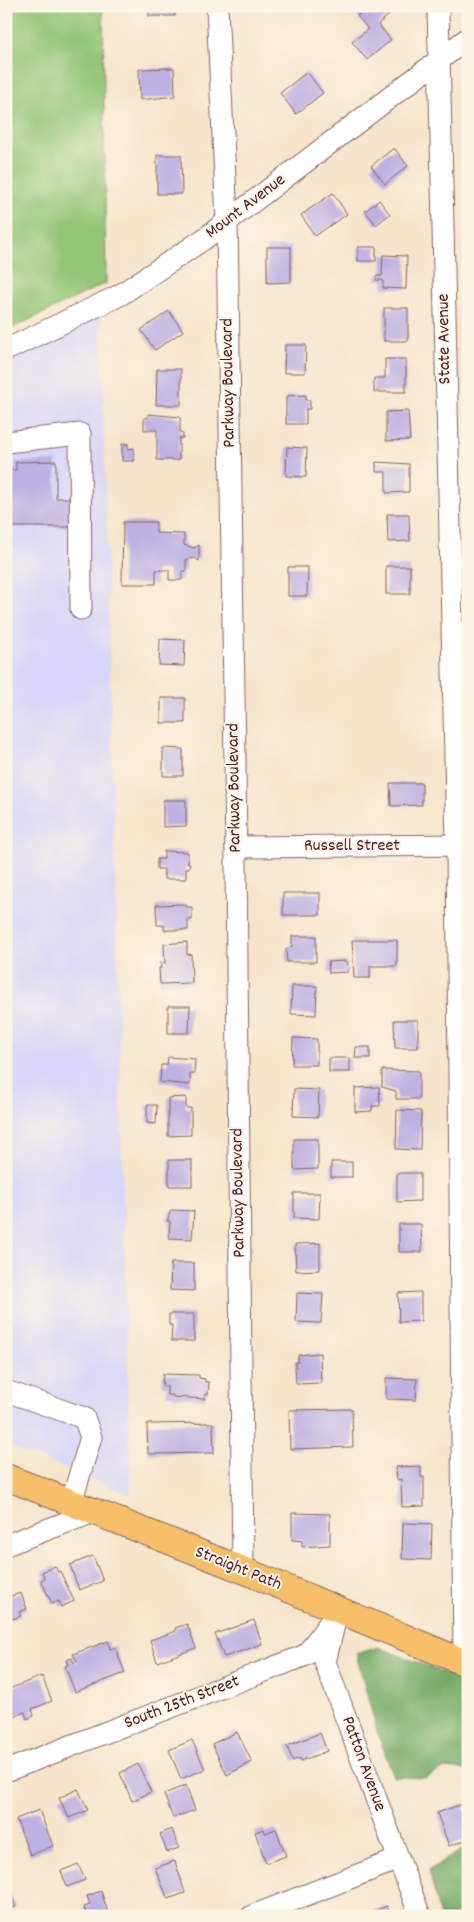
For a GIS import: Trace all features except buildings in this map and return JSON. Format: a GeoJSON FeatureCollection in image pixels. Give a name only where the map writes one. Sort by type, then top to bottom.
{"type":"FeatureCollection","features":[{"type":"Feature","properties":{"kind":"main road","name":"Straight Path"},"geometry":{"type":"LineString","coordinates":[[6,1477],[243,1570],[466,1663]]}},
{"type":"Feature","properties":{"kind":"street","name":"Parkway Boulevard"},"geometry":{"type":"LineString","coordinates":[[217,6],[227,221],[236,847],[243,1570]]}},
{"type":"Feature","properties":{"kind":"street","name":"State Avenue"},"geometry":{"type":"LineString","coordinates":[[438,6],[462,845],[466,1663]]}},
{"type":"Feature","properties":{"kind":"street","name":"Mount Avenue"},"geometry":{"type":"LineString","coordinates":[[6,350],[120,295],[204,239],[468,38]]}},
{"type":"Feature","properties":{"kind":"street"},"geometry":{"type":"LineString","coordinates":[[6,442],[80,434],[81,609]]}},
{"type":"Feature","properties":{"kind":"street","name":"Russell Street"},"geometry":{"type":"LineString","coordinates":[[236,847],[462,845]]}},
{"type":"Feature","properties":{"kind":"street"},"geometry":{"type":"LineString","coordinates":[[6,1391],[84,1418],[91,1437],[82,1508],[6,1545]]}},
{"type":"Feature","properties":{"kind":"street","name":"South 25th Street"},"geometry":{"type":"LineString","coordinates":[[6,1771],[306,1655],[338,1610]]}},
{"type":"Feature","properties":{"kind":"street","name":"Patton Avenue"},"geometry":{"type":"LineString","coordinates":[[338,1610],[325,1662],[420,1916]]}},
{"type":"Feature","properties":{"kind":"street"},"geometry":{"type":"LineString","coordinates":[[252,1916],[399,1860]]}},
{"type":"Feature","properties":{"kind":"shaded area"},"geometry":{"type":"Polygon","coordinates":[[[101,311],[131,1495],[6,1445],[6,358],[101,311]]]}},
{"type":"Feature","properties":{"kind":"green space"},"geometry":{"type":"Polygon","coordinates":[[[6,6],[103,6],[106,283],[6,331],[6,6]]]}},
{"type":"Feature","properties":{"kind":"green space"},"geometry":{"type":"Polygon","coordinates":[[[378,1647],[468,1682],[468,1770],[445,1768],[426,1778],[394,1777],[378,1735],[356,1654],[378,1647]]]}},
{"type":"Feature","properties":{"kind":"green space"},"geometry":{"type":"Polygon","coordinates":[[[468,1846],[468,1916],[440,1916],[429,1870],[468,1846]]]}}]}
